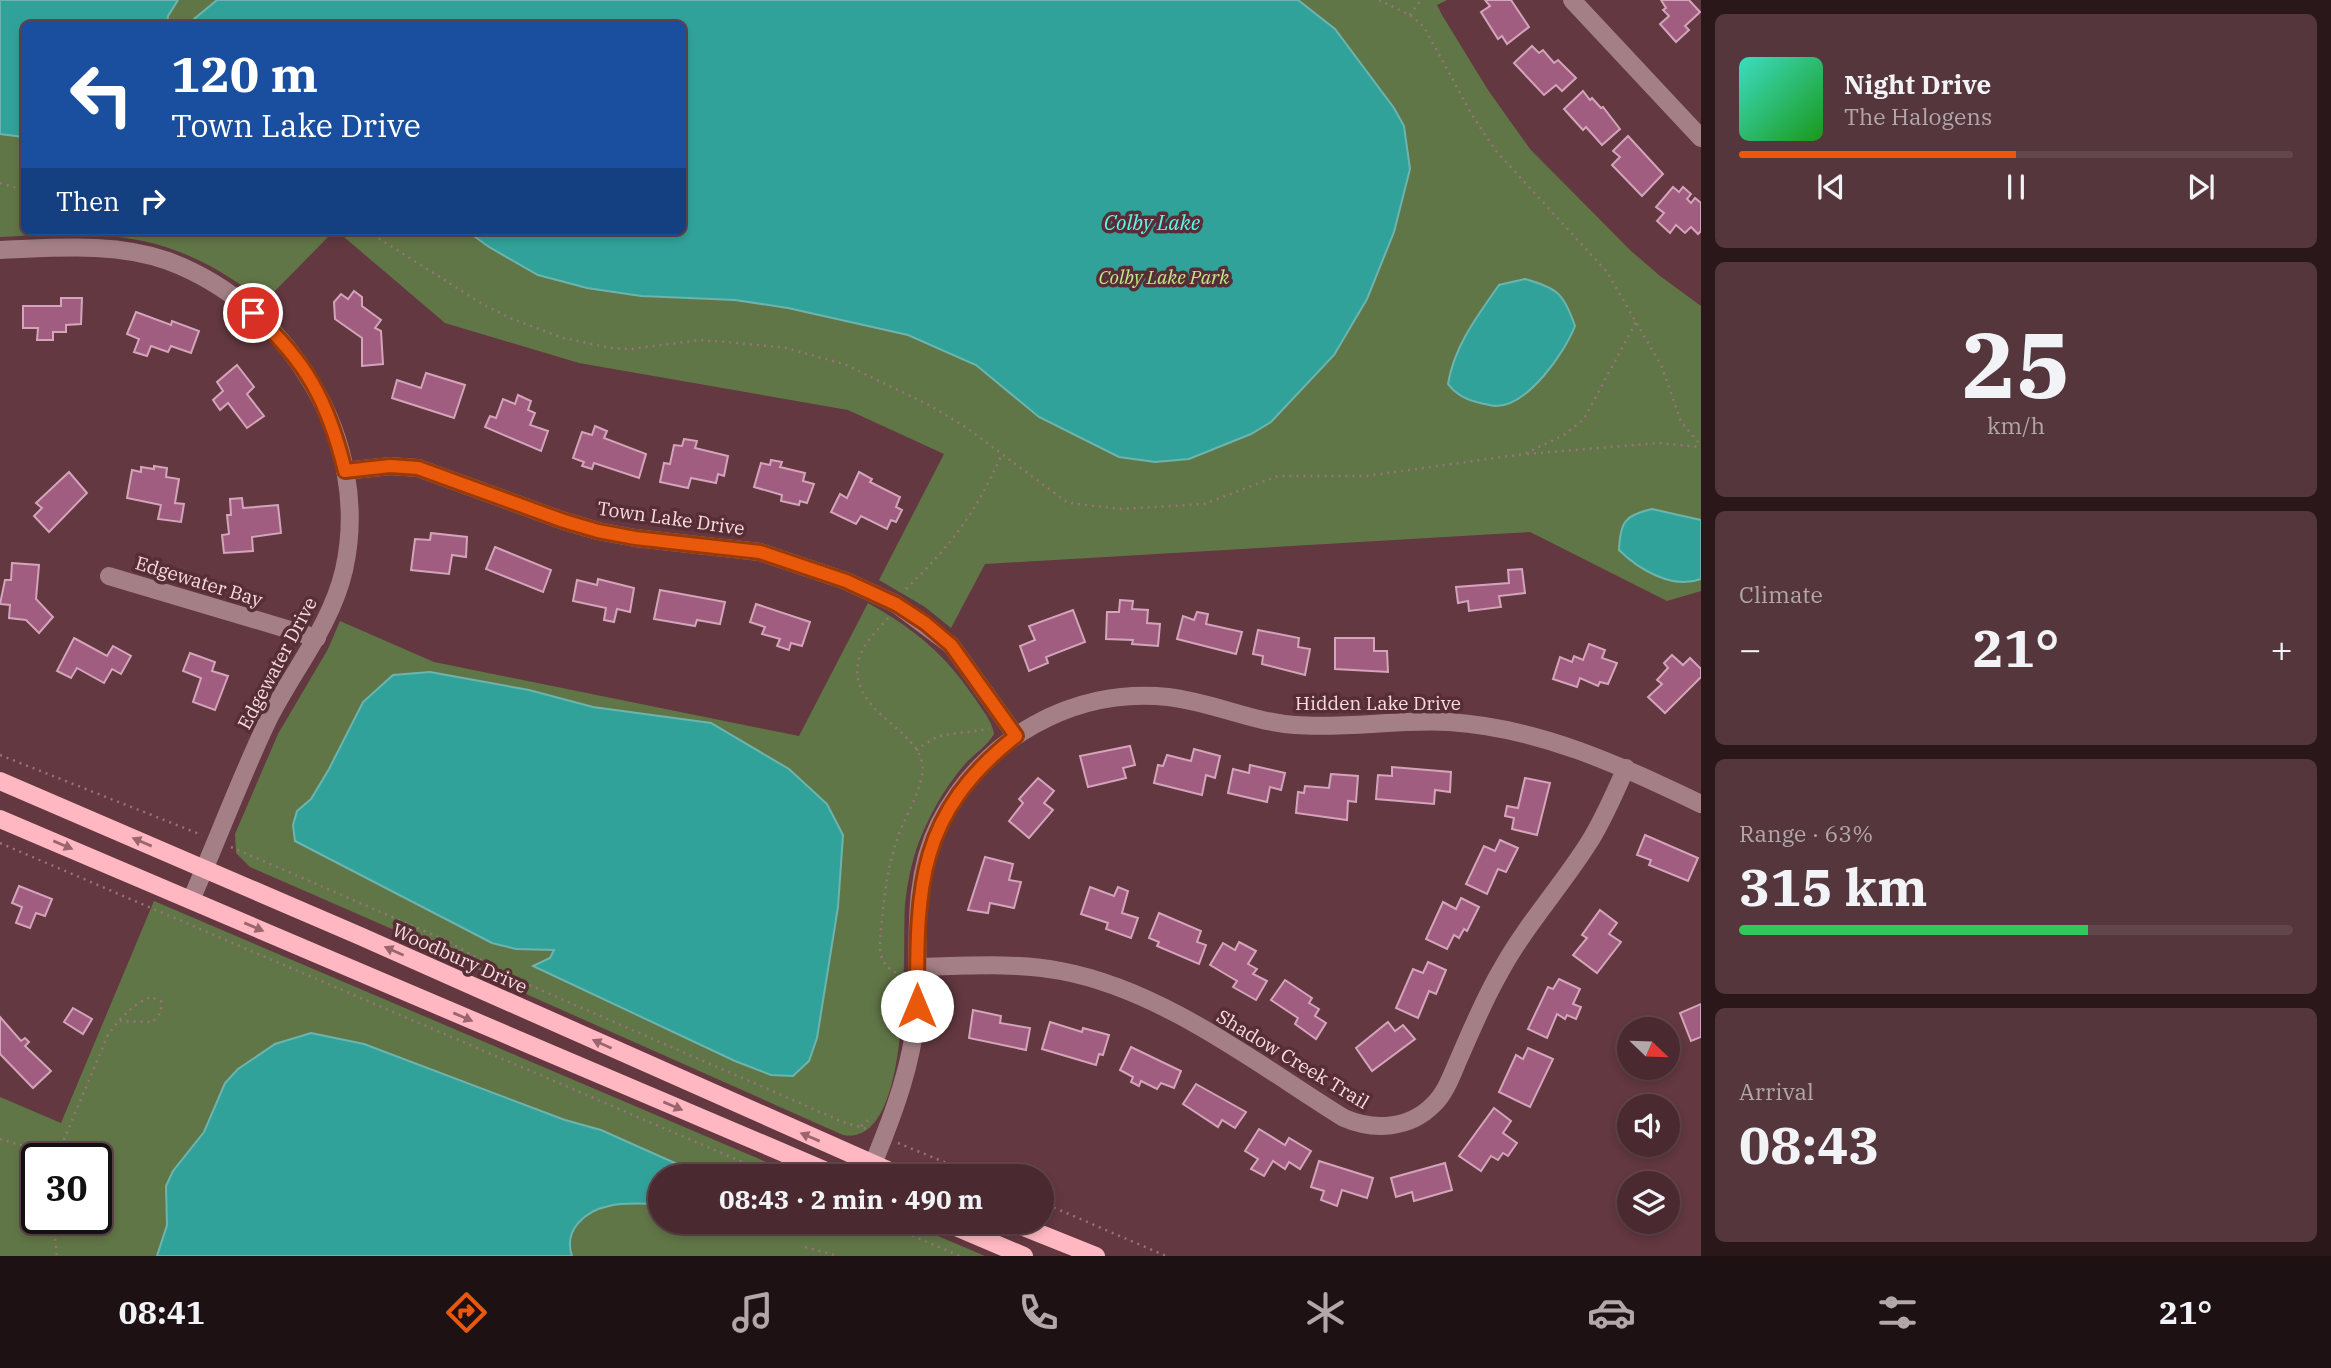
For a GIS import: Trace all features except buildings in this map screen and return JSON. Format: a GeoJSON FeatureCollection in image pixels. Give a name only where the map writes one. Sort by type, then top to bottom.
{"type":"FeatureCollection","features":[{"type":"Feature","properties":{"kind":"main road","name":"Woodbury Drive"},"geometry":{"type":"LineString","coordinates":[[0,781],[205,868],[873,1164]]}},
{"type":"Feature","properties":{"kind":"main road"},"geometry":{"type":"LineString","coordinates":[[0,819],[810,1164]]}},
{"type":"Feature","properties":{"kind":"main road"},"geometry":{"type":"LineString","coordinates":[[972,1234],[1024,1256]]}},
{"type":"Feature","properties":{"kind":"main road"},"geometry":{"type":"LineString","coordinates":[[1041,1234],[1096,1256]]}},
{"type":"Feature","properties":{"kind":"street"},"geometry":{"type":"LineString","coordinates":[[1572,0],[1701,138]]}},
{"type":"Feature","properties":{"kind":"street","name":"Edgewater Drive"},"geometry":{"type":"LineString","coordinates":[[0,250],[81,246],[128,252],[166,260],[204,277],[240,302],[274,332],[302,364],[323,401],[337,437],[345,471],[349,532],[344,570],[317,638],[268,720],[191,900]]}},
{"type":"Feature","properties":{"kind":"street","name":"Town Lake Drive"},"geometry":{"type":"LineString","coordinates":[[345,471],[390,466],[418,468],[598,531],[635,538],[760,552],[846,581],[896,604],[951,645],[1016,736]]}},
{"type":"Feature","properties":{"kind":"street","name":"Edgewater Bay"},"geometry":{"type":"LineString","coordinates":[[109,576],[317,638]]}},
{"type":"Feature","properties":{"kind":"street","name":"Hidden Lake Drive"},"geometry":{"type":"LineString","coordinates":[[873,1164],[894,1111],[908,1063],[917,1006],[919,893],[938,826],[970,776],[1016,736],[1052,714],[1091,702],[1130,697],[1168,697],[1290,725],[1322,727],[1402,721],[1492,726],[1557,742],[1626,768],[1701,804]]}},
{"type":"Feature","properties":{"kind":"street","name":"Shadow Creek Trail"},"geometry":{"type":"LineString","coordinates":[[917,971],[1012,966],[1060,971],[1100,981],[1183,1018],[1344,1118],[1362,1126],[1379,1128],[1401,1123],[1421,1115],[1435,1104],[1447,1086],[1501,970],[1523,933],[1588,844],[1626,768]]}},
{"type":"Feature","properties":{"kind":"path"},"geometry":{"type":"LineString","coordinates":[[1379,0],[1410,15],[1429,33],[1485,136],[1509,167],[1600,262],[1623,295],[1665,374],[1681,422],[1701,446]]}},
{"type":"Feature","properties":{"kind":"path"},"geometry":{"type":"LineString","coordinates":[[1410,15],[1421,0]]}},
{"type":"Feature","properties":{"kind":"path"},"geometry":{"type":"LineString","coordinates":[[0,183],[21,189]]}},
{"type":"Feature","properties":{"kind":"path"},"geometry":{"type":"LineString","coordinates":[[373,235],[484,305],[563,338],[611,348],[631,349],[701,340],[786,348],[815,355],[875,377],[932,406],[1068,503],[1122,509],[1204,504],[1278,475],[1366,476],[1524,454],[1659,443],[1701,446]]}},
{"type":"Feature","properties":{"kind":"path"},"geometry":{"type":"LineString","coordinates":[[1524,454],[1564,435],[1584,419],[1636,322]]}},
{"type":"Feature","properties":{"kind":"path"},"geometry":{"type":"LineString","coordinates":[[906,589],[934,561],[974,512],[1002,454]]}},
{"type":"Feature","properties":{"kind":"path"},"geometry":{"type":"LineString","coordinates":[[887,619],[866,642],[860,654],[858,679],[871,705],[916,750],[922,760],[922,776],[887,875],[879,950],[884,963],[892,971],[917,971]]}},
{"type":"Feature","properties":{"kind":"path"},"geometry":{"type":"LineString","coordinates":[[916,750],[938,736],[966,731],[992,728],[1016,736]]}},
{"type":"Feature","properties":{"kind":"path"},"geometry":{"type":"LineString","coordinates":[[0,755],[217,841],[445,940],[511,977],[843,1122],[860,1126],[875,1112]]}},
{"type":"Feature","properties":{"kind":"path"},"geometry":{"type":"LineString","coordinates":[[0,843],[747,1164]]}},
{"type":"Feature","properties":{"kind":"path"},"geometry":{"type":"LineString","coordinates":[[63,1143],[104,1044],[120,1021],[145,1000],[153,997],[161,1001],[161,1012],[153,1023],[120,1021]]}},
{"type":"Feature","properties":{"kind":"path"},"geometry":{"type":"LineString","coordinates":[[0,1139],[21,1146]]}},
{"type":"Feature","properties":{"kind":"path"},"geometry":{"type":"LineString","coordinates":[[906,1146],[949,1164]]}},
{"type":"Feature","properties":{"kind":"path"},"geometry":{"type":"LineString","coordinates":[[1054,1208],[1166,1256]]}},
{"type":"Feature","properties":{"kind":"path"},"geometry":{"type":"LineString","coordinates":[[55,1234],[57,1256]]}},
{"type":"Feature","properties":{"kind":"path"},"geometry":{"type":"LineString","coordinates":[[908,1234],[960,1256]]}},
{"type":"Feature","properties":{"kind":"path"},"geometry":{"type":"LineString","coordinates":[[805,1247],[838,1256]]}},
{"type":"Feature","properties":{"kind":"green space","name":"Colby Lake Park"},"geometry":{"type":"Polygon","coordinates":[[[0,0],[1447,0],[1437,5],[1442,15],[1488,90],[1530,149],[1630,250],[1701,306],[1701,591],[1667,601],[1530,532],[985,564],[951,628],[925,607],[879,580],[944,454],[848,410],[579,363],[445,323],[342,235],[686,235],[686,21],[21,21],[21,235],[39,235],[0,237],[0,0]]]}},
{"type":"Feature","properties":{"kind":"green space","name":"Colby Lake Park"},"geometry":{"type":"Polygon","coordinates":[[[92,235],[330,235],[264,302],[231,278],[200,261],[169,248],[92,235]]]}},
{"type":"Feature","properties":{"kind":"green space"},"geometry":{"type":"Polygon","coordinates":[[[868,603],[915,633],[941,656],[976,700],[989,720],[994,734],[965,764],[943,793],[917,847],[905,904],[903,999],[900,1040],[893,1079],[882,1110],[866,1131],[843,1135],[526,994],[440,950],[250,867],[236,853],[235,834],[278,734],[328,649],[340,621],[434,662],[799,736],[868,603]]]}},
{"type":"Feature","properties":{"kind":"green space"},"geometry":{"type":"Polygon","coordinates":[[[154,901],[771,1164],[648,1164],[648,1234],[933,1234],[985,1256],[0,1256],[0,1097],[61,1123],[154,901]]]}},
{"type":"Feature","properties":{"kind":"water"},"geometry":{"type":"Polygon","coordinates":[[[0,0],[178,0],[167,21],[21,21],[21,137],[0,134],[0,0]]]}},
{"type":"Feature","properties":{"kind":"water","name":"Colby Lake"},"geometry":{"type":"Polygon","coordinates":[[[217,0],[1298,0],[1335,29],[1394,108],[1404,126],[1410,169],[1394,232],[1367,299],[1334,355],[1271,422],[1251,434],[1189,459],[1155,462],[1119,457],[1039,417],[976,365],[908,335],[788,308],[735,300],[641,296],[587,288],[538,275],[472,235],[686,235],[686,21],[192,21],[217,0]]]}},
{"type":"Feature","properties":{"kind":"water"},"geometry":{"type":"Polygon","coordinates":[[[1525,279],[1552,289],[1563,299],[1575,326],[1570,337],[1544,376],[1532,388],[1508,404],[1496,406],[1462,396],[1448,384],[1456,357],[1468,332],[1499,285],[1525,279]]]}},
{"type":"Feature","properties":{"kind":"water"},"geometry":{"type":"Polygon","coordinates":[[[1652,509],[1701,520],[1701,579],[1690,582],[1668,580],[1636,564],[1619,550],[1626,521],[1636,514],[1652,509]]]}},
{"type":"Feature","properties":{"kind":"water"},"geometry":{"type":"Polygon","coordinates":[[[430,672],[529,690],[593,707],[711,723],[789,769],[827,804],[843,835],[838,907],[817,1038],[809,1061],[793,1076],[771,1075],[735,1061],[533,966],[550,958],[554,950],[516,949],[492,943],[295,841],[293,825],[297,811],[311,799],[363,702],[393,675],[430,672]]]}},
{"type":"Feature","properties":{"kind":"water"},"geometry":{"type":"Polygon","coordinates":[[[311,1033],[364,1044],[565,1120],[601,1130],[677,1164],[648,1164],[648,1204],[615,1205],[584,1217],[573,1230],[570,1247],[572,1256],[157,1256],[167,1225],[166,1186],[173,1171],[204,1132],[225,1083],[238,1069],[275,1044],[311,1033]]]}},
{"type":"Feature","properties":{"kind":"route"},"geometry":{"type":"LineString","coordinates":[[253,313],[302,364],[323,401],[337,437],[345,471],[390,466],[418,468],[598,531],[635,538],[760,552],[796,562],[896,604],[951,645],[1016,736],[987,758],[970,776],[938,826],[919,893],[917,1006]]}}]}
